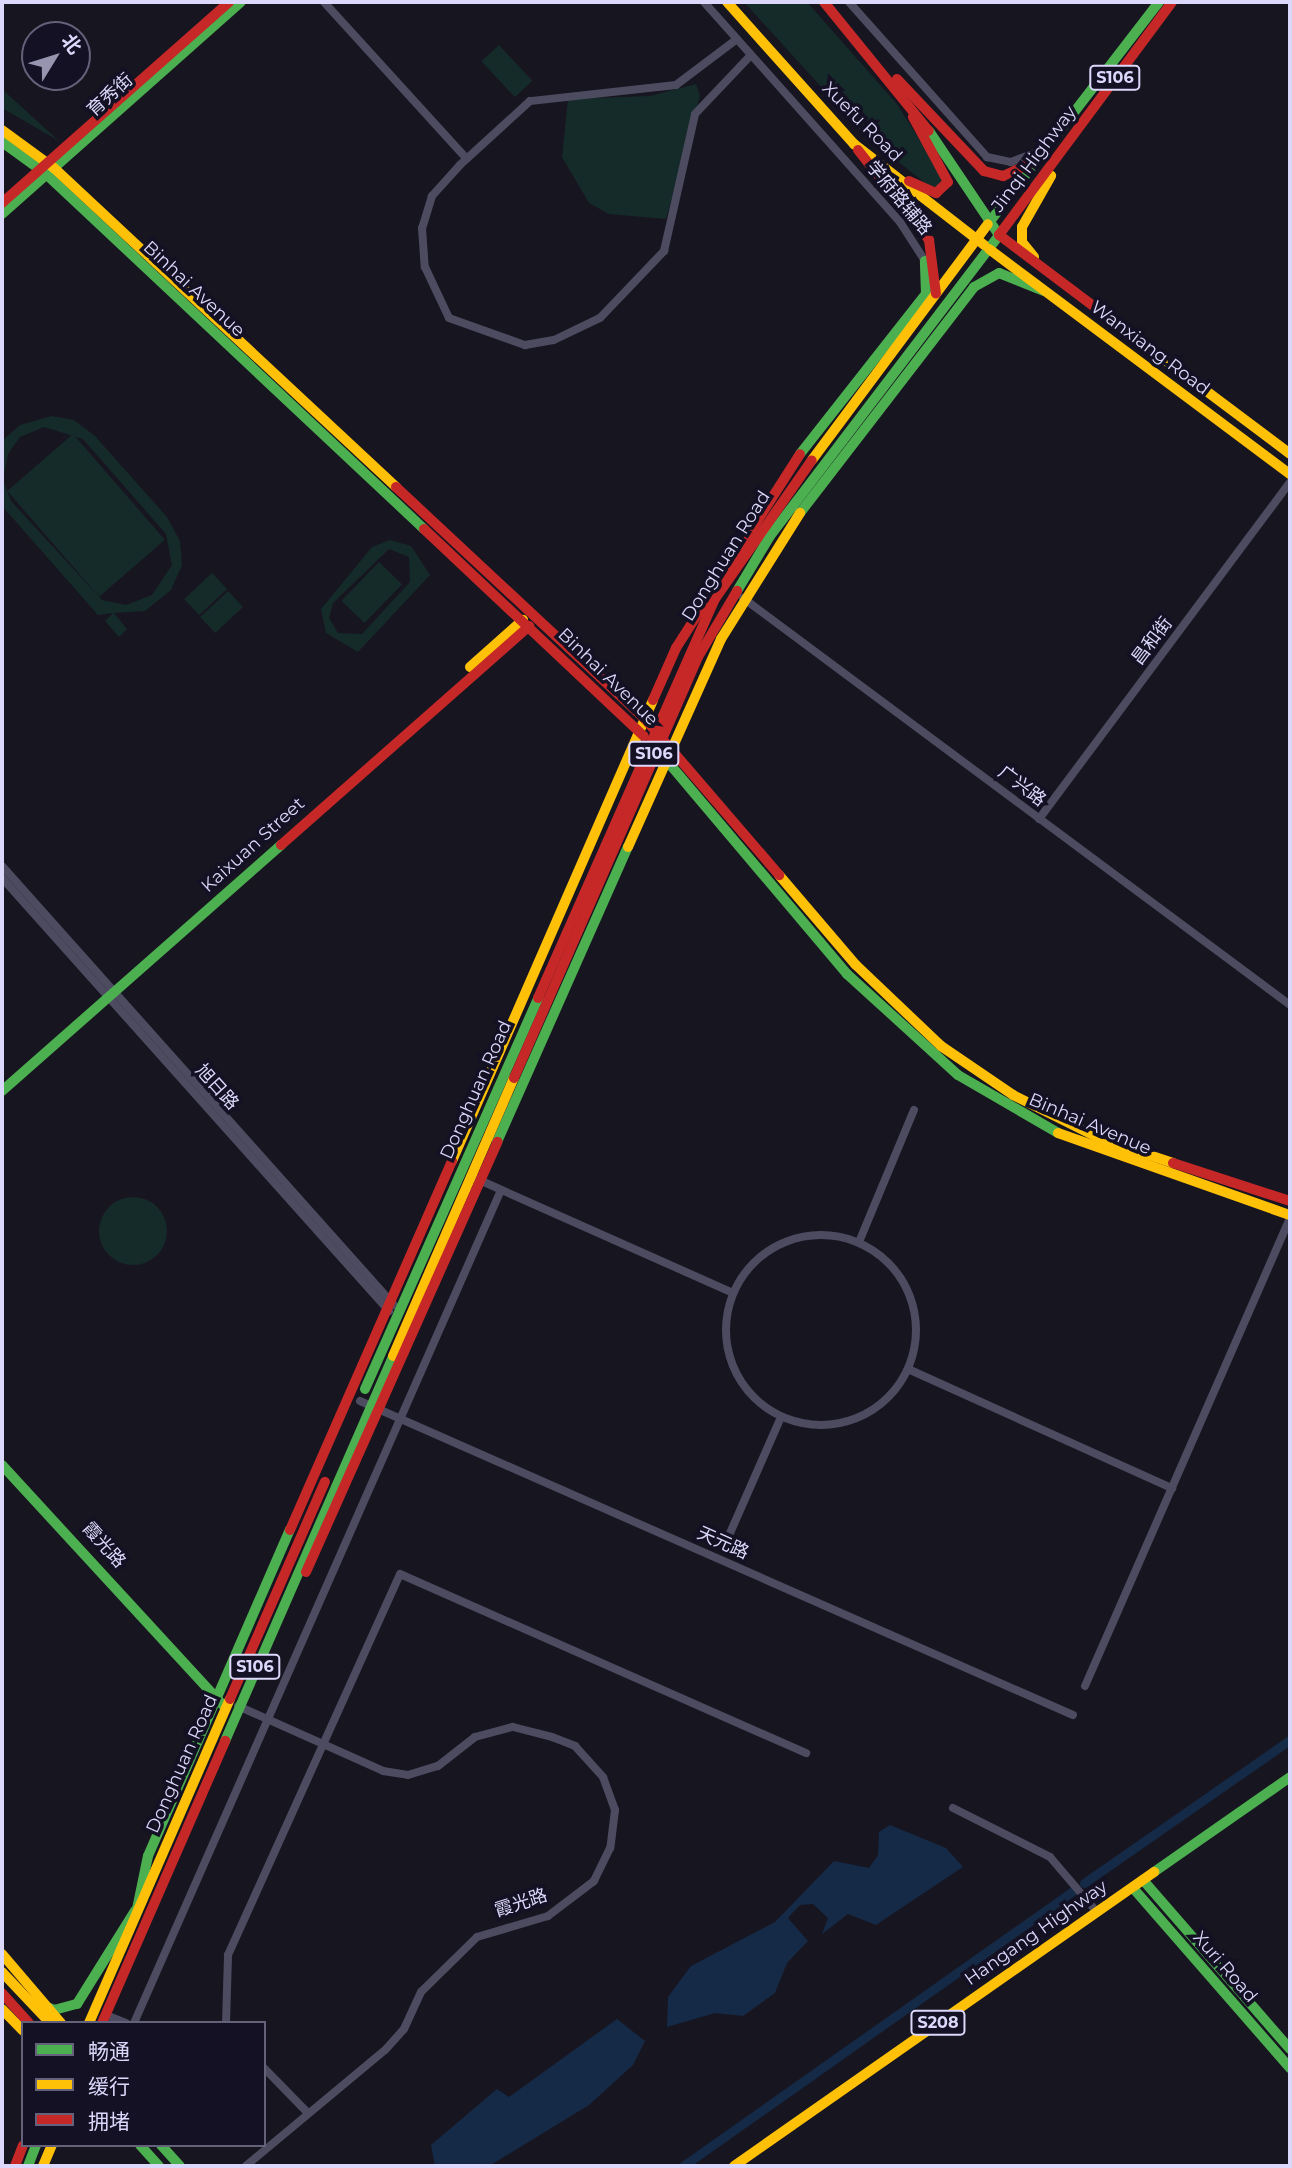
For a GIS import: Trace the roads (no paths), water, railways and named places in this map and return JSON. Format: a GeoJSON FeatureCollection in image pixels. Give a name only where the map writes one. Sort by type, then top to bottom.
{"type":"FeatureCollection","features":[{"type":"Feature","properties":{"kind":"main road","name":"育秀街"},"geometry":{"type":"LineString","coordinates":[[2,214],[47,169],[229,2]]}},
{"type":"Feature","properties":{"kind":"main road","name":"育秀街"},"geometry":{"type":"LineString","coordinates":[[2,203],[47,169],[240,2]]}},
{"type":"Feature","properties":{"kind":"main road","name":"Xuefu Road"},"geometry":{"type":"LineString","coordinates":[[727,2],[854,144],[989,249]]}},
{"type":"Feature","properties":{"kind":"main road"},"geometry":{"type":"LineString","coordinates":[[824,2],[902,92],[988,224],[999,235]]}},
{"type":"Feature","properties":{"kind":"main road","name":"Jinqi Highway"},"geometry":{"type":"LineString","coordinates":[[988,224],[1159,2]]}},
{"type":"Feature","properties":{"kind":"main road","name":"Jinqi Highway"},"geometry":{"type":"LineString","coordinates":[[999,235],[1172,2]]}},
{"type":"Feature","properties":{"kind":"main road"},"geometry":{"type":"LineString","coordinates":[[878,64],[990,174],[1013,175],[1049,147]]}},
{"type":"Feature","properties":{"kind":"main road"},"geometry":{"type":"LineString","coordinates":[[854,144],[917,186],[944,191],[947,178],[902,92]]}},
{"type":"Feature","properties":{"kind":"main road","name":"Binhai Avenue"},"geometry":{"type":"LineString","coordinates":[[2,130],[645,719],[856,965],[961,1061],[1040,1111],[1101,1139],[1290,1201]]}},
{"type":"Feature","properties":{"kind":"main road","name":"Binhai Avenue"},"geometry":{"type":"LineString","coordinates":[[2,142],[47,169],[639,732],[847,974],[958,1075],[1061,1135],[1290,1217]]}},
{"type":"Feature","properties":{"kind":"main road"},"geometry":{"type":"LineString","coordinates":[[854,144],[929,240],[936,294]]}},
{"type":"Feature","properties":{"kind":"main road"},"geometry":{"type":"LineString","coordinates":[[1056,280],[1026,248],[1021,233],[1059,155]]}},
{"type":"Feature","properties":{"kind":"main road","name":"Donghuan Road"},"geometry":{"type":"LineString","coordinates":[[104,2019],[234,1707],[369,1405],[403,1313],[656,749],[715,599],[760,529],[988,224]]}},
{"type":"Feature","properties":{"kind":"main road","name":"Donghuan Road"},"geometry":{"type":"LineString","coordinates":[[661,736],[770,536],[999,235]]}},
{"type":"Feature","properties":{"kind":"main road","name":"Wanxiang Road"},"geometry":{"type":"LineString","coordinates":[[999,235],[1290,454]]}},
{"type":"Feature","properties":{"kind":"main road","name":"Wanxiang Road"},"geometry":{"type":"LineString","coordinates":[[989,249],[1290,474]]}},
{"type":"Feature","properties":{"kind":"main road"},"geometry":{"type":"LineString","coordinates":[[464,1173],[639,732],[696,611],[742,537],[926,293],[925,261]]}},
{"type":"Feature","properties":{"kind":"main road"},"geometry":{"type":"LineString","coordinates":[[739,596],[974,287],[999,273],[1044,291]]}},
{"type":"Feature","properties":{"kind":"main road","name":"Kaixuan Street"},"geometry":{"type":"LineString","coordinates":[[2,1085],[526,623]]}},
{"type":"Feature","properties":{"kind":"main road"},"geometry":{"type":"LineString","coordinates":[[26,1997],[54,2010],[67,2010],[85,1996],[114,1936],[137,1909],[148,1856],[216,1698],[403,1313],[661,736]]}},
{"type":"Feature","properties":{"kind":"main road","name":"Kaixuan Street"},"geometry":{"type":"LineString","coordinates":[[2,1091],[108,993]]}},
{"type":"Feature","properties":{"kind":"main road"},"geometry":{"type":"LineString","coordinates":[[234,1707],[369,1405],[403,1313]]}},
{"type":"Feature","properties":{"kind":"main road","name":"霞光路"},"geometry":{"type":"LineString","coordinates":[[2,1457],[216,1698]]}},
{"type":"Feature","properties":{"kind":"main road","name":"霞光路"},"geometry":{"type":"LineString","coordinates":[[2,1465],[216,1698],[234,1707]]}},
{"type":"Feature","properties":{"kind":"main road","name":"Donghuan Road"},"geometry":{"type":"LineString","coordinates":[[90,2021],[137,1909],[234,1707]]}},
{"type":"Feature","properties":{"kind":"main road","name":"Hangang Highway"},"geometry":{"type":"LineString","coordinates":[[1145,1883],[1290,1777]]}},
{"type":"Feature","properties":{"kind":"main road","name":"Hangang Highway"},"geometry":{"type":"LineString","coordinates":[[745,2166],[1145,1883],[1290,1785]]}},
{"type":"Feature","properties":{"kind":"main road","name":"Xuri Road"},"geometry":{"type":"LineString","coordinates":[[1145,1883],[1290,2049]]}},
{"type":"Feature","properties":{"kind":"main road","name":"Hangang Highway"},"geometry":{"type":"LineString","coordinates":[[734,2166],[1097,1912],[1135,1890]]}},
{"type":"Feature","properties":{"kind":"main road","name":"Xuri Road"},"geometry":{"type":"LineString","coordinates":[[1135,1890],[1290,2068]]}},
{"type":"Feature","properties":{"kind":"main road"},"geometry":{"type":"LineString","coordinates":[[2,1954],[54,2010],[60,2021]]}},
{"type":"Feature","properties":{"kind":"main road"},"geometry":{"type":"LineString","coordinates":[[2,1972],[48,2021]]}},
{"type":"Feature","properties":{"kind":"main road"},"geometry":{"type":"LineString","coordinates":[[2,1993],[27,2021]]}},
{"type":"Feature","properties":{"kind":"main road"},"geometry":{"type":"LineString","coordinates":[[2,2009],[21,2029]]}},
{"type":"Feature","properties":{"kind":"main road"},"geometry":{"type":"LineString","coordinates":[[15,2166],[22,2147]]}},
{"type":"Feature","properties":{"kind":"main road"},"geometry":{"type":"LineString","coordinates":[[28,2166],[35,2147]]}},
{"type":"Feature","properties":{"kind":"main road"},"geometry":{"type":"LineString","coordinates":[[44,2165],[50,2147]]}},
{"type":"Feature","properties":{"kind":"main road"},"geometry":{"type":"LineString","coordinates":[[44,2165],[56,2147]]}},
{"type":"Feature","properties":{"kind":"main road"},"geometry":{"type":"LineString","coordinates":[[142,2147],[159,2166]]}},
{"type":"Feature","properties":{"kind":"main road"},"geometry":{"type":"LineString","coordinates":[[163,2147],[180,2166]]}},
{"type":"Feature","properties":{"kind":"street"},"geometry":{"type":"LineString","coordinates":[[324,2],[467,159]]}},
{"type":"Feature","properties":{"kind":"street","name":"学府路辅路"},"geometry":{"type":"LineString","coordinates":[[704,2],[900,222],[925,261]]}},
{"type":"Feature","properties":{"kind":"street"},"geometry":{"type":"LineString","coordinates":[[849,2],[979,150],[1011,162],[1049,147]]}},
{"type":"Feature","properties":{"kind":"street"},"geometry":{"type":"LineString","coordinates":[[737,39],[676,85],[530,101],[467,159],[432,196],[422,228],[433,294],[449,318],[469,329],[524,345],[554,340],[600,318],[654,269],[664,251],[695,114],[751,55]]}},
{"type":"Feature","properties":{"kind":"street","name":"昌和街"},"geometry":{"type":"LineString","coordinates":[[1039,819],[1290,482]]}},
{"type":"Feature","properties":{"kind":"street","name":"广兴路"},"geometry":{"type":"LineString","coordinates":[[739,596],[1290,1005]]}},
{"type":"Feature","properties":{"kind":"street","name":"旭日路"},"geometry":{"type":"LineString","coordinates":[[2,866],[108,993]]}},
{"type":"Feature","properties":{"kind":"street","name":"旭日路"},"geometry":{"type":"LineString","coordinates":[[2,878],[403,1313]]}},
{"type":"Feature","properties":{"kind":"street"},"geometry":{"type":"LineString","coordinates":[[859,1242],[914,1110]]}},
{"type":"Feature","properties":{"kind":"street"},"geometry":{"type":"LineString","coordinates":[[464,1173],[733,1293]]}},
{"type":"Feature","properties":{"kind":"street"},"geometry":{"type":"LineString","coordinates":[[135,2021],[271,1721],[501,1190]]}},
{"type":"Feature","properties":{"kind":"street"},"geometry":{"type":"LineString","coordinates":[[1085,1686],[1290,1217]]}},
{"type":"Feature","properties":{"kind":"street"},"geometry":{"type":"LineString","coordinates":[[826,1234],[859,1242],[884,1258],[911,1300],[916,1340],[908,1369],[892,1394],[859,1417],[810,1426],[781,1418],[754,1399],[734,1372],[725,1340],[733,1293],[764,1252],[793,1238],[826,1234]]}},
{"type":"Feature","properties":{"kind":"street"},"geometry":{"type":"LineString","coordinates":[[908,1369],[1172,1488]]}},
{"type":"Feature","properties":{"kind":"street","name":"天元路"},"geometry":{"type":"LineString","coordinates":[[369,1405],[1073,1714]]}},
{"type":"Feature","properties":{"kind":"street"},"geometry":{"type":"LineString","coordinates":[[727,1540],[781,1418]]}},
{"type":"Feature","properties":{"kind":"street"},"geometry":{"type":"LineString","coordinates":[[226,2021],[228,1955],[320,1745],[400,1574],[806,1754]]}},
{"type":"Feature","properties":{"kind":"street","name":"霞光路"},"geometry":{"type":"LineString","coordinates":[[234,1707],[383,1772],[408,1774],[438,1766],[475,1737],[513,1727],[575,1746],[603,1777],[615,1810],[610,1848],[594,1881],[548,1916],[477,1937],[421,1992],[404,2029],[385,2050],[307,2112],[246,2166]]}},
{"type":"Feature","properties":{"kind":"street"},"geometry":{"type":"LineString","coordinates":[[953,1808],[1050,1857],[1097,1912]]}},
{"type":"Feature","properties":{"kind":"street"},"geometry":{"type":"LineString","coordinates":[[266,2070],[307,2112]]}},
{"type":"Feature","properties":{"kind":"water"},"geometry":{"type":"Polygon","coordinates":[[[890,1825],[946,1848],[963,1867],[876,1925],[848,1914],[822,1934],[828,1918],[813,1904],[800,1905],[788,1918],[808,1941],[787,1963],[775,1993],[743,2016],[715,2013],[667,2027],[668,1997],[691,1966],[775,1922],[834,1861],[869,1868],[878,1855],[879,1832],[890,1825]]]}},
{"type":"Feature","properties":{"kind":"water"},"geometry":{"type":"Polygon","coordinates":[[[617,2019],[645,2041],[633,2065],[589,2105],[489,2166],[435,2166],[431,2145],[497,2089],[509,2097],[617,2019]]]}},
{"type":"Feature","properties":{"kind":"waterway"},"geometry":{"type":"LineString","coordinates":[[1084,1883],[1290,1740]]}},
{"type":"Feature","properties":{"kind":"waterway"},"geometry":{"type":"LineString","coordinates":[[683,2166],[1075,1889]]}}]}
